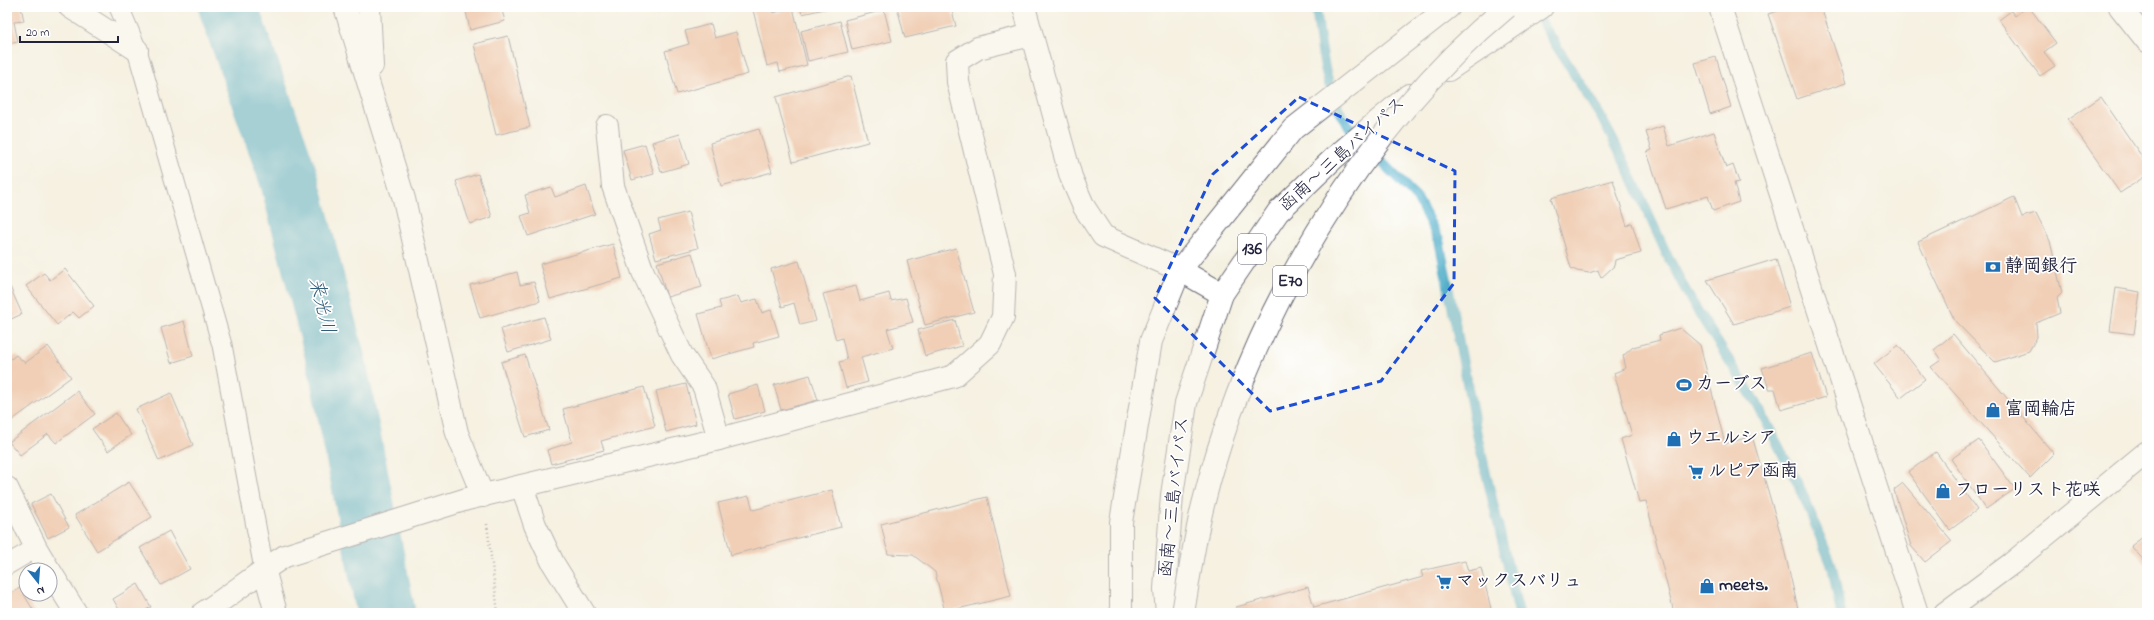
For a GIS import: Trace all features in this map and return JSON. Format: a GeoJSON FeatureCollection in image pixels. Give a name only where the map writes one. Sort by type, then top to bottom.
{"type":"FeatureCollection","features":[{"type":"Feature","properties":{"kind":"main road"},"geometry":{"type":"LineString","coordinates":[[70,7],[137,50]]}},
{"type":"Feature","properties":{"kind":"main road"},"geometry":{"type":"LineString","coordinates":[[345,7],[373,94],[404,199],[457,433],[475,497]]}},
{"type":"Feature","properties":{"kind":"main road"},"geometry":{"type":"LineString","coordinates":[[369,7],[373,94]]}},
{"type":"Feature","properties":{"kind":"main road"},"geometry":{"type":"LineString","coordinates":[[1024,7],[1071,177],[1084,207],[1103,236],[1180,270],[1222,294]]}},
{"type":"Feature","properties":{"kind":"main road","name":"136"},"geometry":{"type":"LineString","coordinates":[[1122,613],[1121,522],[1151,341],[1180,270],[1292,129],[1449,7]]}},
{"type":"Feature","properties":{"kind":"main road","name":"E70"},"geometry":{"type":"LineString","coordinates":[[1183,613],[1191,561],[1203,505],[1223,435],[1252,360],[1288,286],[1325,219],[1363,161],[1411,102],[1452,57],[1507,7]]}},
{"type":"Feature","properties":{"kind":"main road","name":"函南～三島バイパス"},"geometry":{"type":"LineString","coordinates":[[1167,613],[1166,589],[1172,495],[1186,403],[1222,294],[1278,212],[1334,158],[1409,96],[1542,7]]}},
{"type":"Feature","properties":{"kind":"main road"},"geometry":{"type":"LineString","coordinates":[[1720,7],[1917,613]]}},
{"type":"Feature","properties":{"kind":"main road"},"geometry":{"type":"LineString","coordinates":[[2120,7],[2147,41]]}},
{"type":"Feature","properties":{"kind":"main road"},"geometry":{"type":"LineString","coordinates":[[203,613],[233,594],[264,569],[284,556],[475,497],[720,439],[954,376],[990,344],[1003,317],[1005,274],[958,82],[957,61],[978,48],[1031,35]]}},
{"type":"Feature","properties":{"kind":"main road"},"geometry":{"type":"LineString","coordinates":[[607,126],[613,186],[643,272],[682,355],[704,387],[720,439]]}},
{"type":"Feature","properties":{"kind":"main road"},"geometry":{"type":"LineString","coordinates":[[1945,613],[2011,564],[2147,452]]}},
{"type":"Feature","properties":{"kind":"main road"},"geometry":{"type":"LineString","coordinates":[[522,486],[535,525],[553,563],[584,613]]}},
{"type":"Feature","properties":{"kind":"main road"},"geometry":{"type":"LineString","coordinates":[[7,488],[36,548],[45,562]]}},
{"type":"Feature","properties":{"kind":"main road"},"geometry":{"type":"LineString","coordinates":[[264,569],[276,613]]}},
{"type":"Feature","properties":{"kind":"main road"},"geometry":{"type":"LineString","coordinates":[[58,583],[76,613]]}},
{"type":"Feature","properties":{"kind":"lane"},"geometry":{"type":"LineString","coordinates":[[119,7],[137,50],[222,345],[264,569]]}},
{"type":"Feature","properties":{"kind":"lane"},"geometry":{"type":"LineString","coordinates":[[7,565],[36,548]]}},
{"type":"Feature","properties":{"kind":"path"},"geometry":{"type":"LineString","coordinates":[[475,497],[498,613]]}},
{"type":"Feature","properties":{"kind":"highlighted area"},"geometry":{"type":"Polygon","coordinates":[[[1299,97],[1455,171],[1454,283],[1381,381],[1270,411],[1155,298],[1213,174],[1299,97]]]}},
{"type":"Feature","properties":{"kind":"building"},"geometry":{"type":"Polygon","coordinates":[[[7,7],[21,7],[24,21],[14,22],[18,42],[7,44],[7,7]]]}},
{"type":"Feature","properties":{"kind":"building"},"geometry":{"type":"Polygon","coordinates":[[[465,7],[501,7],[505,21],[470,30],[465,7]]]}},
{"type":"Feature","properties":{"kind":"building"},"geometry":{"type":"Polygon","coordinates":[[[771,7],[773,13],[793,8],[807,65],[780,72],[778,63],[767,66],[753,10],[771,7]]]}},
{"type":"Feature","properties":{"kind":"building"},"geometry":{"type":"Polygon","coordinates":[[[800,7],[829,7],[829,8],[802,14],[800,7]]]}},
{"type":"Feature","properties":{"kind":"building"},"geometry":{"type":"Polygon","coordinates":[[[897,7],[951,7],[956,26],[905,38],[897,7]]]}},
{"type":"Feature","properties":{"kind":"building"},"geometry":{"type":"Polygon","coordinates":[[[1790,7],[1821,7],[1846,83],[1797,99],[1768,14],[1790,7]]]}},
{"type":"Feature","properties":{"kind":"building"},"geometry":{"type":"Polygon","coordinates":[[[2026,7],[2029,7],[2056,43],[2044,52],[2055,66],[2040,76],[1999,20],[2011,11],[2015,16],[2026,7]]]}},
{"type":"Feature","properties":{"kind":"building"},"geometry":{"type":"Polygon","coordinates":[[[884,10],[892,41],[852,50],[845,20],[884,10]]]}},
{"type":"Feature","properties":{"kind":"building"},"geometry":{"type":"Polygon","coordinates":[[[840,21],[848,52],[808,61],[801,31],[840,21]]]}},
{"type":"Feature","properties":{"kind":"building"},"geometry":{"type":"Polygon","coordinates":[[[711,24],[715,38],[736,32],[748,74],[677,94],[665,51],[689,44],[685,31],[711,24]]]}},
{"type":"Feature","properties":{"kind":"building"},"geometry":{"type":"Polygon","coordinates":[[[508,36],[530,127],[496,135],[474,44],[508,36]]]}},
{"type":"Feature","properties":{"kind":"building"},"geometry":{"type":"Polygon","coordinates":[[[1716,57],[1731,107],[1710,114],[1695,63],[1716,57]]]}},
{"type":"Feature","properties":{"kind":"building"},"geometry":{"type":"Polygon","coordinates":[[[851,76],[868,142],[793,162],[776,97],[851,76]]]}},
{"type":"Feature","properties":{"kind":"building"},"geometry":{"type":"Polygon","coordinates":[[[2101,97],[2147,164],[2147,175],[2120,193],[2068,119],[2101,97]]]}},
{"type":"Feature","properties":{"kind":"building"},"geometry":{"type":"Polygon","coordinates":[[[1663,126],[1669,146],[1714,132],[1726,168],[1733,165],[1739,182],[1734,183],[1739,202],[1713,211],[1708,196],[1666,209],[1647,152],[1652,150],[1646,132],[1663,126]]]}},
{"type":"Feature","properties":{"kind":"building"},"geometry":{"type":"Polygon","coordinates":[[[759,129],[772,172],[721,186],[710,143],[759,129]]]}},
{"type":"Feature","properties":{"kind":"building"},"geometry":{"type":"Polygon","coordinates":[[[680,134],[689,164],[661,172],[652,142],[680,134]]]}},
{"type":"Feature","properties":{"kind":"building"},"geometry":{"type":"Polygon","coordinates":[[[645,144],[654,174],[632,180],[623,150],[645,144]]]}},
{"type":"Feature","properties":{"kind":"building"},"geometry":{"type":"Polygon","coordinates":[[[478,174],[492,217],[470,224],[456,181],[478,174]]]}},
{"type":"Feature","properties":{"kind":"building"},"geometry":{"type":"Polygon","coordinates":[[[1613,180],[1627,226],[1632,223],[1641,253],[1615,260],[1614,266],[1601,278],[1598,270],[1589,273],[1577,271],[1571,268],[1551,198],[1613,180]]]}},
{"type":"Feature","properties":{"kind":"building"},"geometry":{"type":"Polygon","coordinates":[[[586,186],[595,214],[528,236],[521,216],[530,213],[525,195],[551,187],[555,197],[586,186]]]}},
{"type":"Feature","properties":{"kind":"building","name":"静岡銀行"},"geometry":{"type":"Polygon","coordinates":[[[2014,197],[2022,217],[2036,213],[2050,241],[2062,293],[2057,298],[2060,313],[2036,323],[2037,337],[2029,351],[1995,362],[1955,321],[1918,242],[2014,197]]]}},
{"type":"Feature","properties":{"kind":"building"},"geometry":{"type":"Polygon","coordinates":[[[688,212],[698,248],[656,259],[649,234],[661,230],[658,220],[688,212]]]}},
{"type":"Feature","properties":{"kind":"building"},"geometry":{"type":"Polygon","coordinates":[[[613,244],[622,278],[550,299],[540,264],[613,244]]]}},
{"type":"Feature","properties":{"kind":"building"},"geometry":{"type":"Polygon","coordinates":[[[956,248],[974,312],[925,325],[907,261],[956,248]]]}},
{"type":"Feature","properties":{"kind":"building"},"geometry":{"type":"Polygon","coordinates":[[[692,253],[702,287],[667,297],[657,263],[692,253]]]}},
{"type":"Feature","properties":{"kind":"building"},"geometry":{"type":"Polygon","coordinates":[[[1776,259],[1790,307],[1734,324],[1707,280],[1776,259]]]}},
{"type":"Feature","properties":{"kind":"building"},"geometry":{"type":"Polygon","coordinates":[[[799,261],[816,321],[800,325],[794,303],[782,307],[771,269],[799,261]]]}},
{"type":"Feature","properties":{"kind":"building"},"geometry":{"type":"Polygon","coordinates":[[[65,269],[94,306],[79,318],[73,312],[57,325],[26,286],[44,273],[50,280],[65,269]]]}},
{"type":"Feature","properties":{"kind":"building"},"geometry":{"type":"Polygon","coordinates":[[[517,272],[520,285],[534,282],[540,301],[480,318],[470,285],[517,272]]]}},
{"type":"Feature","properties":{"kind":"building"},"geometry":{"type":"Polygon","coordinates":[[[7,280],[22,314],[7,321],[7,280]]]}},
{"type":"Feature","properties":{"kind":"building"},"geometry":{"type":"Polygon","coordinates":[[[856,286],[860,301],[889,293],[891,301],[906,298],[913,322],[887,329],[893,348],[861,357],[868,382],[846,388],[839,362],[847,360],[842,338],[836,340],[823,294],[856,286]]]}},
{"type":"Feature","properties":{"kind":"building"},"geometry":{"type":"Polygon","coordinates":[[[2116,288],[2140,292],[2134,334],[2110,331],[2116,288]]]}},
{"type":"Feature","properties":{"kind":"building"},"geometry":{"type":"Polygon","coordinates":[[[738,296],[741,303],[757,299],[762,313],[771,310],[779,336],[753,343],[754,347],[711,359],[698,314],[721,308],[719,301],[738,296]]]}},
{"type":"Feature","properties":{"kind":"building"},"geometry":{"type":"Polygon","coordinates":[[[544,317],[551,339],[508,352],[501,329],[544,317]]]}},
{"type":"Feature","properties":{"kind":"building"},"geometry":{"type":"Polygon","coordinates":[[[955,320],[962,346],[925,356],[918,330],[955,320]]]}},
{"type":"Feature","properties":{"kind":"building"},"geometry":{"type":"Polygon","coordinates":[[[184,321],[193,356],[171,363],[161,328],[184,321]]]}},
{"type":"Feature","properties":{"kind":"building","name":"ルピア函南"},"geometry":{"type":"Polygon","coordinates":[[[1680,328],[1700,345],[1725,444],[1752,436],[1780,532],[1799,613],[1674,613],[1646,501],[1639,502],[1621,439],[1632,435],[1614,373],[1626,368],[1623,356],[1633,347],[1660,340],[1659,335],[1680,328]]]}},
{"type":"Feature","properties":{"kind":"building","name":"富岡輪店"},"geometry":{"type":"Polygon","coordinates":[[[1953,334],[2054,454],[2030,478],[1931,367],[1941,360],[1934,350],[1953,334]]]}},
{"type":"Feature","properties":{"kind":"building"},"geometry":{"type":"Polygon","coordinates":[[[1898,345],[1925,379],[1901,398],[1874,364],[1898,345]]]}},
{"type":"Feature","properties":{"kind":"building"},"geometry":{"type":"Polygon","coordinates":[[[48,346],[71,377],[7,424],[7,362],[16,355],[25,363],[48,346]]]}},
{"type":"Feature","properties":{"kind":"building"},"geometry":{"type":"Polygon","coordinates":[[[1812,353],[1826,397],[1781,410],[1775,389],[1769,389],[1762,368],[1812,353]]]}},
{"type":"Feature","properties":{"kind":"building"},"geometry":{"type":"Polygon","coordinates":[[[525,355],[549,430],[525,437],[501,362],[525,355]]]}},
{"type":"Feature","properties":{"kind":"building"},"geometry":{"type":"Polygon","coordinates":[[[810,375],[818,400],[781,410],[774,385],[810,375]]]}},
{"type":"Feature","properties":{"kind":"building"},"geometry":{"type":"Polygon","coordinates":[[[686,384],[696,424],[666,432],[656,391],[686,384]]]}},
{"type":"Feature","properties":{"kind":"building"},"geometry":{"type":"Polygon","coordinates":[[[758,385],[765,411],[735,419],[728,394],[758,385]]]}},
{"type":"Feature","properties":{"kind":"building"},"geometry":{"type":"Polygon","coordinates":[[[644,387],[655,426],[601,441],[604,450],[551,464],[547,450],[572,442],[563,409],[644,387]]]}},
{"type":"Feature","properties":{"kind":"building"},"geometry":{"type":"Polygon","coordinates":[[[77,391],[95,414],[56,443],[48,434],[20,455],[9,442],[77,391]]]}},
{"type":"Feature","properties":{"kind":"building"},"geometry":{"type":"Polygon","coordinates":[[[171,393],[193,445],[159,461],[136,409],[171,393]]]}},
{"type":"Feature","properties":{"kind":"building"},"geometry":{"type":"Polygon","coordinates":[[[116,413],[131,435],[108,451],[92,429],[116,413]]]}},
{"type":"Feature","properties":{"kind":"building"},"geometry":{"type":"Polygon","coordinates":[[[1979,440],[2015,489],[1986,509],[1951,459],[1979,440]]]}},
{"type":"Feature","properties":{"kind":"building","name":"フローリスト花咲"},"geometry":{"type":"Polygon","coordinates":[[[1936,452],[1977,510],[1950,530],[1908,472],[1936,452]]]}},
{"type":"Feature","properties":{"kind":"building"},"geometry":{"type":"Polygon","coordinates":[[[129,482],[152,517],[97,551],[75,515],[129,482]]]}},
{"type":"Feature","properties":{"kind":"building"},"geometry":{"type":"Polygon","coordinates":[[[1903,483],[1952,541],[1925,562],[1911,546],[1894,490],[1903,483]]]}},
{"type":"Feature","properties":{"kind":"building"},"geometry":{"type":"Polygon","coordinates":[[[832,490],[841,527],[731,555],[718,503],[749,496],[753,510],[832,490]]]}},
{"type":"Feature","properties":{"kind":"building"},"geometry":{"type":"Polygon","coordinates":[[[51,494],[69,527],[48,538],[31,504],[51,494]]]}},
{"type":"Feature","properties":{"kind":"building"},"geometry":{"type":"Polygon","coordinates":[[[987,497],[1011,596],[945,612],[935,572],[913,555],[888,554],[881,524],[987,497]]]}},
{"type":"Feature","properties":{"kind":"building"},"geometry":{"type":"Polygon","coordinates":[[[169,531],[190,569],[161,585],[140,548],[169,531]]]}},
{"type":"Feature","properties":{"kind":"building"},"geometry":{"type":"Polygon","coordinates":[[[2147,534],[2147,564],[2131,546],[2147,534]]]}},
{"type":"Feature","properties":{"kind":"building","name":"マックスバリュ"},"geometry":{"type":"Polygon","coordinates":[[[1465,561],[1468,571],[1481,568],[1492,613],[1238,613],[1236,607],[1308,587],[1314,607],[1423,577],[1421,571],[1465,561]]]}},
{"type":"Feature","properties":{"kind":"building"},"geometry":{"type":"Polygon","coordinates":[[[138,584],[151,607],[140,613],[121,613],[113,599],[138,584]]]}},
{"type":"Feature","properties":{"kind":"building"},"geometry":{"type":"Polygon","coordinates":[[[18,589],[18,602],[28,602],[35,613],[7,613],[7,595],[18,589]]]}},
{"type":"Feature","properties":{"kind":"waterway","name":"来光川"},"geometry":{"type":"LineString","coordinates":[[228,7],[289,179],[338,369],[386,613]]}},
{"type":"Feature","properties":{"kind":"waterway"},"geometry":{"type":"LineString","coordinates":[[1316,7],[1323,59],[1332,93],[1339,109],[1359,138]]}},
{"type":"Feature","properties":{"kind":"waterway"},"geometry":{"type":"LineString","coordinates":[[1534,10],[1601,117],[1627,167],[1668,257],[1692,302],[1758,406],[1801,490],[1832,566],[1841,613]]}},
{"type":"Feature","properties":{"kind":"waterway"},"geometry":{"type":"LineString","coordinates":[[1370,150],[1417,198],[1439,240],[1478,439],[1519,613]]}},
{"type":"Feature","properties":{"kind":"place","name":"静岡銀行"},"geometry":{"type":"Point","coordinates":[1993,267]}},
{"type":"Feature","properties":{"kind":"place","name":"カーブス"},"geometry":{"type":"Point","coordinates":[1684,385]}},
{"type":"Feature","properties":{"kind":"place","name":"富岡輪店"},"geometry":{"type":"Point","coordinates":[1993,410]}},
{"type":"Feature","properties":{"kind":"place","name":"ウエルシア"},"geometry":{"type":"Point","coordinates":[1674,439]}},
{"type":"Feature","properties":{"kind":"place","name":"ルピア函南"},"geometry":{"type":"Point","coordinates":[1696,472]}},
{"type":"Feature","properties":{"kind":"place","name":"フローリスト花咲"},"geometry":{"type":"Point","coordinates":[1943,491]}},
{"type":"Feature","properties":{"kind":"place","name":"マックスバリュ"},"geometry":{"type":"Point","coordinates":[1444,582]}},
{"type":"Feature","properties":{"kind":"place","name":"meets."},"geometry":{"type":"Point","coordinates":[1707,586]}}]}
